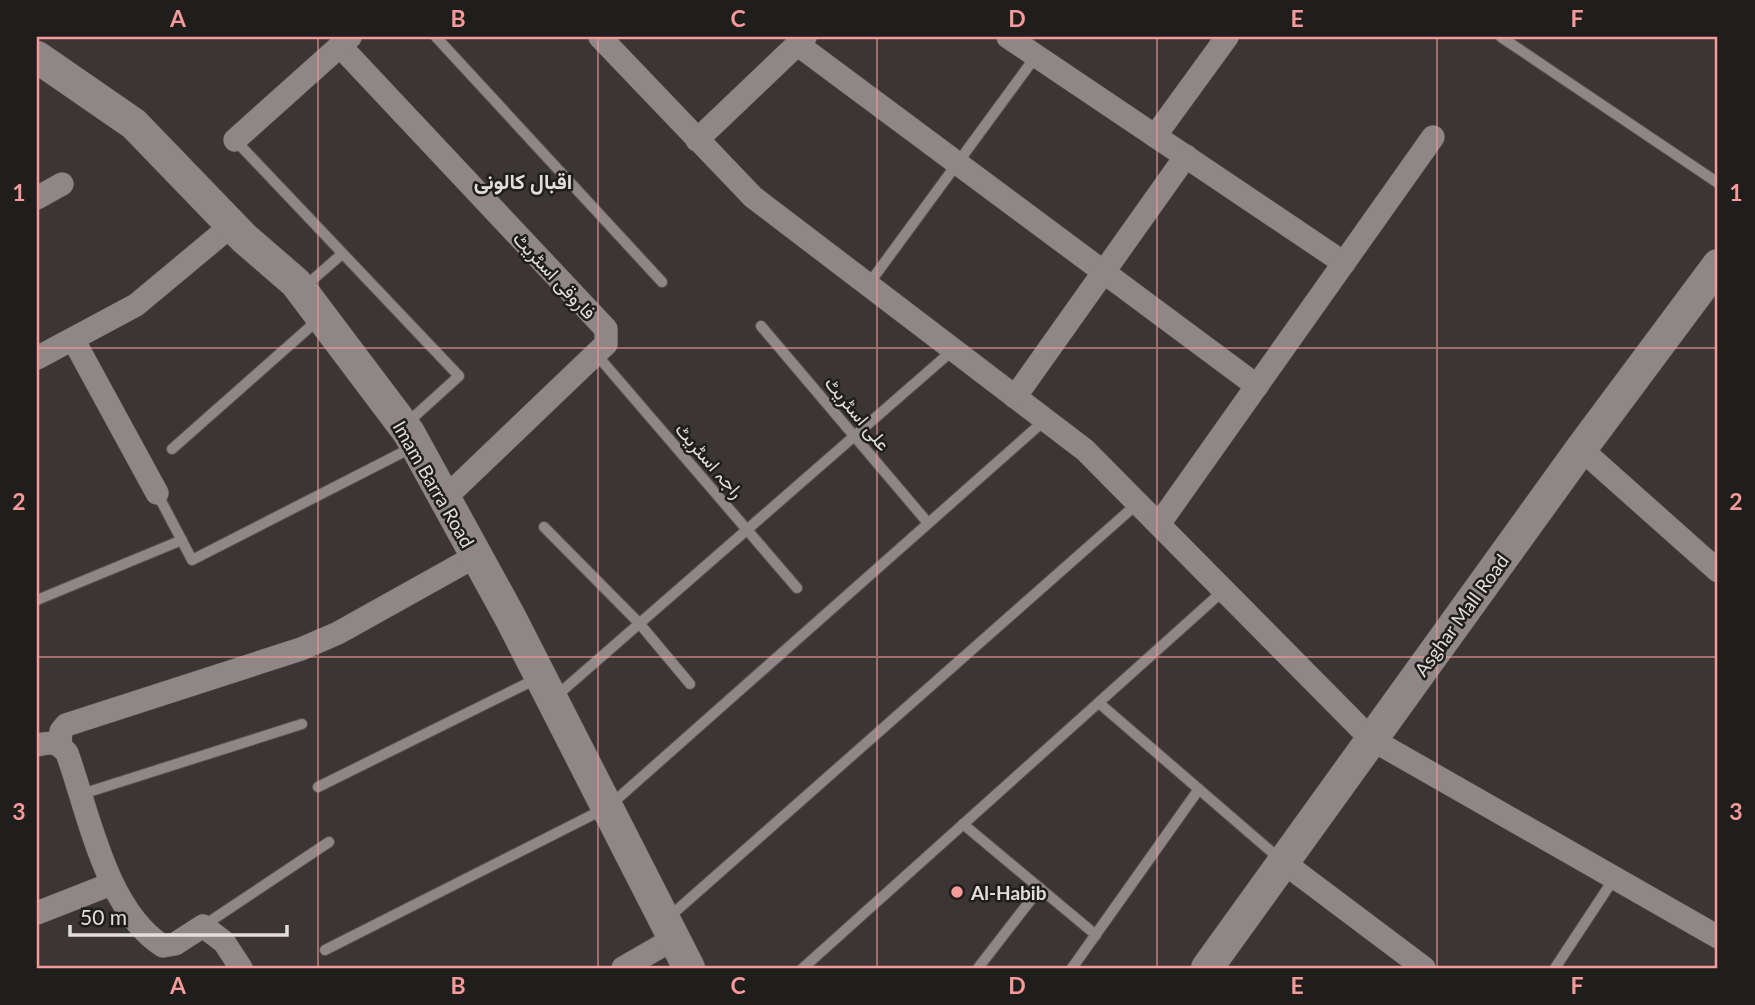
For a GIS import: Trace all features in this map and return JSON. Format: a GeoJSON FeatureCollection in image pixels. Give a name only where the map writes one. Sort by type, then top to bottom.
{"type":"FeatureCollection","features":[{"type":"Feature","properties":{"kind":"street"},"geometry":{"type":"LineString","coordinates":[[600,37],[752,197],[1085,450],[1371,739],[1718,937]]}},
{"type":"Feature","properties":{"kind":"street"},"geometry":{"type":"LineString","coordinates":[[1008,37],[1344,263]]}},
{"type":"Feature","properties":{"kind":"street"},"geometry":{"type":"LineString","coordinates":[[1155,136],[1227,37]]}},
{"type":"Feature","properties":{"kind":"street"},"geometry":{"type":"LineString","coordinates":[[697,140],[801,41],[956,165],[1257,387]]}},
{"type":"Feature","properties":{"kind":"street"},"geometry":{"type":"LineString","coordinates":[[235,140],[346,42]]}},
{"type":"Feature","properties":{"kind":"street","name":"فاروقی اسٹریٹ"},"geometry":{"type":"LineString","coordinates":[[346,42],[606,329],[606,344],[596,354]]}},
{"type":"Feature","properties":{"kind":"street","name":"Imam Barra Road"},"geometry":{"type":"LineString","coordinates":[[37,57],[134,124],[232,225],[302,290],[410,435],[546,688],[689,968]]}},
{"type":"Feature","properties":{"kind":"street"},"geometry":{"type":"LineString","coordinates":[[1159,524],[1433,137]]}},
{"type":"Feature","properties":{"kind":"street"},"geometry":{"type":"LineString","coordinates":[[1015,397],[1186,156]]}},
{"type":"Feature","properties":{"kind":"street"},"geometry":{"type":"LineString","coordinates":[[37,198],[62,184]]}},
{"type":"Feature","properties":{"kind":"street"},"geometry":{"type":"LineString","coordinates":[[37,358],[136,305],[232,225]]}},
{"type":"Feature","properties":{"kind":"street","name":"Asghar Mall Road"},"geometry":{"type":"LineString","coordinates":[[1207,968],[1581,449],[1718,265]]}},
{"type":"Feature","properties":{"kind":"street"},"geometry":{"type":"LineString","coordinates":[[72,339],[157,493]]}},
{"type":"Feature","properties":{"kind":"street"},"geometry":{"type":"LineString","coordinates":[[445,498],[596,354]]}},
{"type":"Feature","properties":{"kind":"street"},"geometry":{"type":"LineString","coordinates":[[1581,449],[1718,570]]}},
{"type":"Feature","properties":{"kind":"street"},"geometry":{"type":"LineString","coordinates":[[235,966],[215,932],[203,926],[175,944],[163,946],[133,919],[111,884],[67,753],[48,745],[66,725],[301,649],[338,633],[476,556]]}},
{"type":"Feature","properties":{"kind":"street"},"geometry":{"type":"LineString","coordinates":[[1283,862],[1424,968]]}},
{"type":"Feature","properties":{"kind":"street"},"geometry":{"type":"LineString","coordinates":[[37,914],[111,884]]}},
{"type":"Feature","properties":{"kind":"street"},"geometry":{"type":"LineString","coordinates":[[623,968],[670,929]]}},
{"type":"Feature","properties":{"kind":"lane"},"geometry":{"type":"LineString","coordinates":[[436,37],[662,282]]}},
{"type":"Feature","properties":{"kind":"lane"},"geometry":{"type":"LineString","coordinates":[[1501,37],[1718,183]]}},
{"type":"Feature","properties":{"kind":"lane"},"geometry":{"type":"LineString","coordinates":[[868,285],[1036,56]]}},
{"type":"Feature","properties":{"kind":"lane"},"geometry":{"type":"LineString","coordinates":[[157,493],[192,561],[410,435],[459,376],[235,140]]}},
{"type":"Feature","properties":{"kind":"lane"},"geometry":{"type":"LineString","coordinates":[[302,290],[342,254]]}},
{"type":"Feature","properties":{"kind":"lane"},"geometry":{"type":"LineString","coordinates":[[172,449],[321,317]]}},
{"type":"Feature","properties":{"kind":"lane","name":"علی اسٹریٹ"},"geometry":{"type":"LineString","coordinates":[[761,326],[928,523]]}},
{"type":"Feature","properties":{"kind":"lane"},"geometry":{"type":"LineString","coordinates":[[318,787],[546,688],[639,623],[953,349]]}},
{"type":"Feature","properties":{"kind":"lane","name":"راجہ اسٹریٹ"},"geometry":{"type":"LineString","coordinates":[[596,354],[797,588]]}},
{"type":"Feature","properties":{"kind":"lane"},"geometry":{"type":"LineString","coordinates":[[325,950],[607,807],[1045,420]]}},
{"type":"Feature","properties":{"kind":"lane"},"geometry":{"type":"LineString","coordinates":[[670,929],[1138,503]]}},
{"type":"Feature","properties":{"kind":"lane"},"geometry":{"type":"LineString","coordinates":[[544,527],[639,623],[690,684]]}},
{"type":"Feature","properties":{"kind":"lane"},"geometry":{"type":"LineString","coordinates":[[37,600],[182,540]]}},
{"type":"Feature","properties":{"kind":"lane"},"geometry":{"type":"LineString","coordinates":[[803,968],[1224,590]]}},
{"type":"Feature","properties":{"kind":"lane"},"geometry":{"type":"LineString","coordinates":[[1099,703],[1283,862]]}},
{"type":"Feature","properties":{"kind":"lane"},"geometry":{"type":"LineString","coordinates":[[82,794],[302,724]]}},
{"type":"Feature","properties":{"kind":"lane"},"geometry":{"type":"LineString","coordinates":[[1072,968],[1199,789]]}},
{"type":"Feature","properties":{"kind":"lane"},"geometry":{"type":"LineString","coordinates":[[963,824],[1096,935]]}},
{"type":"Feature","properties":{"kind":"lane"},"geometry":{"type":"LineString","coordinates":[[203,926],[329,842]]}},
{"type":"Feature","properties":{"kind":"lane"},"geometry":{"type":"LineString","coordinates":[[1555,968],[1615,877]]}},
{"type":"Feature","properties":{"kind":"lane"},"geometry":{"type":"LineString","coordinates":[[978,968],[1040,888]]}},
{"type":"Feature","properties":{"kind":"place","name":"Al-Habib"},"geometry":{"type":"Point","coordinates":[957,892]}},
{"type":"Feature","properties":{"kind":"district","name":"اقبال کالونی"},"geometry":{"type":"Point","coordinates":[523,180]}}]}
